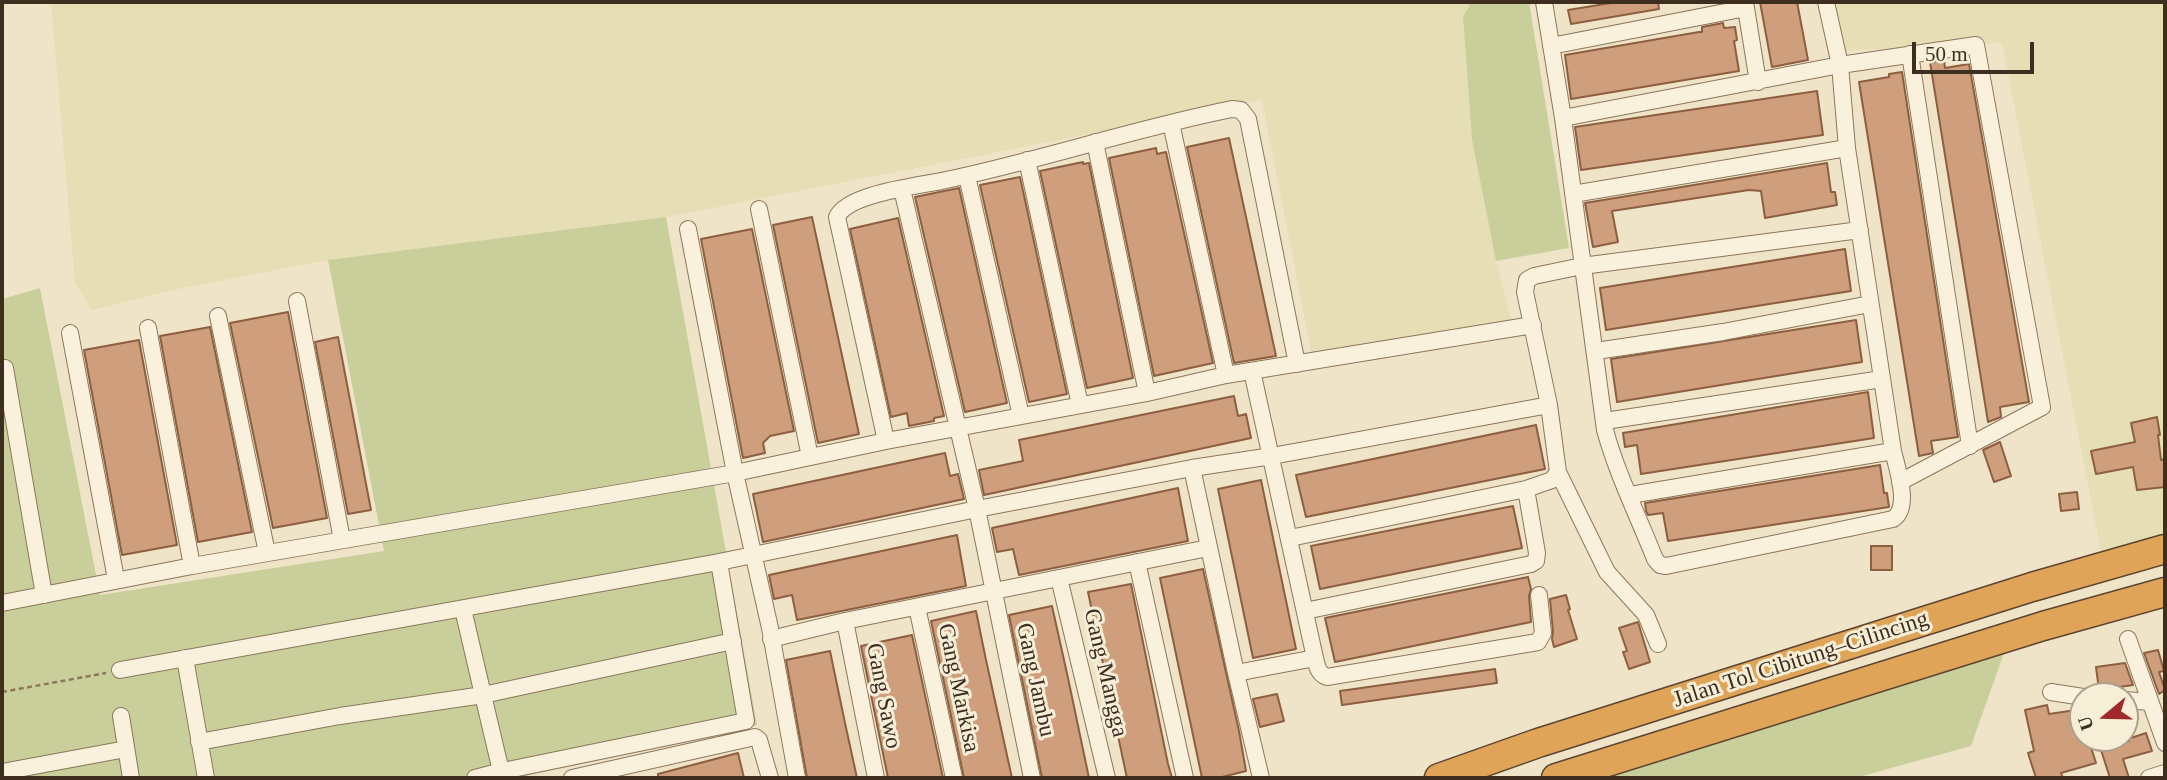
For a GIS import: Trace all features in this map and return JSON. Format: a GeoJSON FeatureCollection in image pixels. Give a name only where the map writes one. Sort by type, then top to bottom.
{"type":"FeatureCollection","features":[{"type":"Feature","properties":{"kind":"highway","name":"Jalan Tol Cibitung–Cilincing"},"geometry":{"type":"LineString","coordinates":[[1439,778],[1538,743],[2032,587],[2165,549]]}},
{"type":"Feature","properties":{"kind":"highway","name":"Jalan Tol Cibitung–Cilincing"},"geometry":{"type":"LineString","coordinates":[[1556,778],[2043,626],[2165,592]]}},
{"type":"Feature","properties":{"kind":"street"},"geometry":{"type":"LineString","coordinates":[[1544,2],[1612,457],[1655,559],[1660,565],[1666,566],[1893,519],[1901,512],[1903,505],[1847,148],[1840,65],[1826,2]]}},
{"type":"Feature","properties":{"kind":"street"},"geometry":{"type":"LineString","coordinates":[[1551,46],[1746,5],[1758,82]]}},
{"type":"Feature","properties":{"kind":"street"},"geometry":{"type":"LineString","coordinates":[[1563,118],[1840,65],[1974,43],[1979,51],[2042,407],[1900,482]]}},
{"type":"Feature","properties":{"kind":"street"},"geometry":{"type":"LineString","coordinates":[[1910,54],[1970,446]]}},
{"type":"Feature","properties":{"kind":"street"},"geometry":{"type":"LineString","coordinates":[[886,441],[837,217],[840,211],[850,203],[902,189],[967,176],[1232,109],[1244,112],[1248,119],[1297,364]]}},
{"type":"Feature","properties":{"kind":"street"},"geometry":{"type":"LineString","coordinates":[[1171,123],[1226,374]]}},
{"type":"Feature","properties":{"kind":"street"},"geometry":{"type":"LineString","coordinates":[[1095,142],[1147,393]]}},
{"type":"Feature","properties":{"kind":"street"},"geometry":{"type":"LineString","coordinates":[[1573,194],[1847,148]]}},
{"type":"Feature","properties":{"kind":"street"},"geometry":{"type":"LineString","coordinates":[[1027,160],[1080,405]]}},
{"type":"Feature","properties":{"kind":"street"},"geometry":{"type":"LineString","coordinates":[[967,176],[1021,416]]}},
{"type":"Feature","properties":{"kind":"street","name":"Gang Jambu"},"geometry":{"type":"LineString","coordinates":[[902,189],[977,509],[1032,778]]}},
{"type":"Feature","properties":{"kind":"street"},"geometry":{"type":"LineString","coordinates":[[758,209],[810,457]]}},
{"type":"Feature","properties":{"kind":"street"},"geometry":{"type":"LineString","coordinates":[[688,229],[735,473],[755,553],[797,778]]}},
{"type":"Feature","properties":{"kind":"street"},"geometry":{"type":"LineString","coordinates":[[1658,644],[1642,608],[1607,572],[1558,472],[1549,405],[1525,292],[1527,280],[1534,276],[1582,266],[1860,230]]}},
{"type":"Feature","properties":{"kind":"street"},"geometry":{"type":"LineString","coordinates":[[296,301],[342,540]]}},
{"type":"Feature","properties":{"kind":"street"},"geometry":{"type":"LineString","coordinates":[[1596,351],[1723,332],[1870,304]]}},
{"type":"Feature","properties":{"kind":"street"},"geometry":{"type":"LineString","coordinates":[[218,316],[267,553]]}},
{"type":"Feature","properties":{"kind":"street"},"geometry":{"type":"LineString","coordinates":[[2,603],[116,579],[735,473],[958,427],[1147,393],[1226,374],[1533,325]]}},
{"type":"Feature","properties":{"kind":"street"},"geometry":{"type":"LineString","coordinates":[[148,328],[192,566]]}},
{"type":"Feature","properties":{"kind":"street"},"geometry":{"type":"LineString","coordinates":[[70,333],[116,579]]}},
{"type":"Feature","properties":{"kind":"street"},"geometry":{"type":"LineString","coordinates":[[5,368],[44,595]]}},
{"type":"Feature","properties":{"kind":"street"},"geometry":{"type":"LineString","coordinates":[[1252,371],[1319,671],[1327,677],[1538,642],[1543,633],[1539,595]]}},
{"type":"Feature","properties":{"kind":"street"},"geometry":{"type":"LineString","coordinates":[[1605,421],[1882,379]]}},
{"type":"Feature","properties":{"kind":"street"},"geometry":{"type":"LineString","coordinates":[[120,670],[719,562],[1192,468],[1549,405]]}},
{"type":"Feature","properties":{"kind":"street"},"geometry":{"type":"LineString","coordinates":[[1630,495],[1893,451]]}},
{"type":"Feature","properties":{"kind":"street"},"geometry":{"type":"LineString","coordinates":[[1192,468],[1261,778]]}},
{"type":"Feature","properties":{"kind":"street"},"geometry":{"type":"LineString","coordinates":[[1290,538],[1526,489],[1552,480],[1558,472]]}},
{"type":"Feature","properties":{"kind":"street"},"geometry":{"type":"LineString","coordinates":[[1305,611],[1531,564],[1536,561],[1536,554],[1526,489]]}},
{"type":"Feature","properties":{"kind":"street"},"geometry":{"type":"LineString","coordinates":[[771,639],[845,621],[1208,548]]}},
{"type":"Feature","properties":{"kind":"street"},"geometry":{"type":"LineString","coordinates":[[475,778],[746,721],[719,562]]}},
{"type":"Feature","properties":{"kind":"street"},"geometry":{"type":"LineString","coordinates":[[1137,562],[1185,778]]}},
{"type":"Feature","properties":{"kind":"street","name":"Gang Mangga"},"geometry":{"type":"LineString","coordinates":[[1059,578],[1107,778]]}},
{"type":"Feature","properties":{"kind":"street","name":"Gang Markisa"},"geometry":{"type":"LineString","coordinates":[[917,607],[954,778]]}},
{"type":"Feature","properties":{"kind":"street"},"geometry":{"type":"LineString","coordinates":[[463,609],[500,767],[498,772]]}},
{"type":"Feature","properties":{"kind":"street","name":"Gang Sawo"},"geometry":{"type":"LineString","coordinates":[[845,621],[876,778]]}},
{"type":"Feature","properties":{"kind":"street"},"geometry":{"type":"LineString","coordinates":[[2128,639],[2165,743]]}},
{"type":"Feature","properties":{"kind":"street"},"geometry":{"type":"LineString","coordinates":[[200,742],[340,716],[483,695],[733,641]]}},
{"type":"Feature","properties":{"kind":"street"},"geometry":{"type":"LineString","coordinates":[[185,658],[206,778]]}},
{"type":"Feature","properties":{"kind":"street"},"geometry":{"type":"LineString","coordinates":[[1236,673],[1315,658]]}},
{"type":"Feature","properties":{"kind":"street"},"geometry":{"type":"LineString","coordinates":[[2051,692],[2069,695]]}},
{"type":"Feature","properties":{"kind":"street"},"geometry":{"type":"LineString","coordinates":[[2139,701],[2150,702]]}},
{"type":"Feature","properties":{"kind":"street"},"geometry":{"type":"LineString","coordinates":[[121,716],[131,778]]}},
{"type":"Feature","properties":{"kind":"street"},"geometry":{"type":"LineString","coordinates":[[572,778],[755,737],[759,740],[770,778]]}},
{"type":"Feature","properties":{"kind":"street"},"geometry":{"type":"LineString","coordinates":[[2,772],[59,771],[126,750]]}},
{"type":"Feature","properties":{"kind":"street"},"geometry":{"type":"LineString","coordinates":[[2149,778],[2165,773]]}},
{"type":"Feature","properties":{"kind":"path"},"geometry":{"type":"LineString","coordinates":[[2,692],[120,670]]}},
{"type":"Feature","properties":{"kind":"shaded area"},"geometry":{"type":"Polygon","coordinates":[[[51,2],[1471,2],[1463,17],[1472,140],[1496,261],[1512,323],[1313,362],[1262,100],[667,217],[328,260],[178,289],[91,310],[75,282],[51,2]]]}},
{"type":"Feature","properties":{"kind":"shaded area"},"geometry":{"type":"Polygon","coordinates":[[[1835,2],[2165,2],[2165,551],[2104,567],[2002,43],[1843,51],[1835,2]]]}},
{"type":"Feature","properties":{"kind":"green space"},"geometry":{"type":"Polygon","coordinates":[[[1471,2],[1529,2],[1569,248],[1496,261],[1472,140],[1463,17],[1471,2]]]}},
{"type":"Feature","properties":{"kind":"green space"},"geometry":{"type":"Polygon","coordinates":[[[666,217],[757,725],[516,778],[2,778],[2,299],[40,288],[100,595],[384,551],[328,260],[666,217]]]}},
{"type":"Feature","properties":{"kind":"green space"},"geometry":{"type":"Polygon","coordinates":[[[2010,636],[1971,746],[1855,778],[1564,778],[2010,636]]]}},
{"type":"Feature","properties":{"kind":"building"},"geometry":{"type":"Polygon","coordinates":[[[1617,2],[1658,2],[1659,9],[1571,24],[1568,10],[1617,2]]]}},
{"type":"Feature","properties":{"kind":"building"},"geometry":{"type":"Polygon","coordinates":[[[1760,2],[1797,2],[1808,60],[1772,67],[1760,2]]]}},
{"type":"Feature","properties":{"kind":"building"},"geometry":{"type":"Polygon","coordinates":[[[1723,23],[1724,28],[1735,27],[1737,40],[1734,41],[1739,71],[1571,99],[1565,55],[1702,32],[1702,27],[1723,23]]]}},
{"type":"Feature","properties":{"kind":"building"},"geometry":{"type":"Polygon","coordinates":[[[1944,60],[1945,68],[1969,64],[2029,402],[2000,407],[2001,417],[1988,422],[1930,62],[1944,60]]]}},
{"type":"Feature","properties":{"kind":"building"},"geometry":{"type":"Polygon","coordinates":[[[1902,72],[1958,437],[1931,441],[1933,453],[1919,456],[1859,82],[1902,72]]]}},
{"type":"Feature","properties":{"kind":"building"},"geometry":{"type":"Polygon","coordinates":[[[1817,91],[1823,135],[1581,170],[1575,127],[1817,91]]]}},
{"type":"Feature","properties":{"kind":"building"},"geometry":{"type":"Polygon","coordinates":[[[1229,138],[1276,356],[1234,363],[1187,147],[1229,138]]]}},
{"type":"Feature","properties":{"kind":"building"},"geometry":{"type":"Polygon","coordinates":[[[1156,148],[1157,154],[1166,152],[1213,363],[1154,376],[1109,158],[1156,148]]]}},
{"type":"Feature","properties":{"kind":"building"},"geometry":{"type":"Polygon","coordinates":[[[1089,163],[1133,378],[1087,388],[1040,171],[1089,163]]]}},
{"type":"Feature","properties":{"kind":"building"},"geometry":{"type":"Polygon","coordinates":[[[1827,163],[1831,192],[1835,192],[1837,205],[1765,218],[1761,191],[1749,190],[1612,211],[1618,242],[1593,247],[1585,203],[1827,163]]]}},
{"type":"Feature","properties":{"kind":"building"},"geometry":{"type":"Polygon","coordinates":[[[1020,177],[1067,394],[1029,402],[980,185],[1020,177]]]}},
{"type":"Feature","properties":{"kind":"building"},"geometry":{"type":"Polygon","coordinates":[[[959,188],[1007,403],[965,412],[915,197],[959,188]]]}},
{"type":"Feature","properties":{"kind":"building"},"geometry":{"type":"Polygon","coordinates":[[[812,217],[859,434],[818,443],[773,225],[812,217]]]}},
{"type":"Feature","properties":{"kind":"building"},"geometry":{"type":"Polygon","coordinates":[[[898,218],[944,416],[909,426],[907,413],[891,417],[850,229],[898,218]]]}},
{"type":"Feature","properties":{"kind":"building"},"geometry":{"type":"Polygon","coordinates":[[[752,229],[794,431],[770,436],[763,443],[765,453],[743,458],[701,239],[752,229]]]}},
{"type":"Feature","properties":{"kind":"building"},"geometry":{"type":"Polygon","coordinates":[[[1845,249],[1851,291],[1606,330],[1600,288],[1845,249]]]}},
{"type":"Feature","properties":{"kind":"building"},"geometry":{"type":"Polygon","coordinates":[[[288,312],[327,518],[273,528],[230,323],[288,312]]]}},
{"type":"Feature","properties":{"kind":"building"},"geometry":{"type":"Polygon","coordinates":[[[1856,320],[1862,362],[1617,402],[1611,359],[1856,320]]]}},
{"type":"Feature","properties":{"kind":"building"},"geometry":{"type":"Polygon","coordinates":[[[210,327],[252,532],[198,542],[160,336],[210,327]]]}},
{"type":"Feature","properties":{"kind":"building"},"geometry":{"type":"Polygon","coordinates":[[[338,337],[371,510],[348,514],[315,342],[338,337]]]}},
{"type":"Feature","properties":{"kind":"building"},"geometry":{"type":"Polygon","coordinates":[[[139,340],[177,545],[122,555],[84,350],[139,340]]]}},
{"type":"Feature","properties":{"kind":"building"},"geometry":{"type":"Polygon","coordinates":[[[1868,392],[1874,438],[1641,474],[1637,445],[1625,447],[1623,433],[1868,392]]]}},
{"type":"Feature","properties":{"kind":"building"},"geometry":{"type":"Polygon","coordinates":[[[1234,396],[1238,416],[1246,414],[1251,438],[984,495],[979,470],[1023,461],[1019,440],[1234,396]]]}},
{"type":"Feature","properties":{"kind":"building"},"geometry":{"type":"Polygon","coordinates":[[[2157,417],[2161,460],[2165,459],[2165,487],[2137,490],[2133,467],[2096,474],[2091,451],[2135,442],[2131,423],[2157,417]]]}},
{"type":"Feature","properties":{"kind":"building"},"geometry":{"type":"Polygon","coordinates":[[[1536,425],[1545,469],[1306,517],[1296,475],[1536,425]]]}},
{"type":"Feature","properties":{"kind":"building"},"geometry":{"type":"Polygon","coordinates":[[[2000,442],[2011,476],[1994,482],[1983,450],[2000,442]]]}},
{"type":"Feature","properties":{"kind":"building"},"geometry":{"type":"Polygon","coordinates":[[[945,453],[950,476],[958,474],[964,499],[763,542],[753,494],[945,453]]]}},
{"type":"Feature","properties":{"kind":"building"},"geometry":{"type":"Polygon","coordinates":[[[1880,465],[1889,507],[1668,541],[1663,513],[1648,515],[1646,511],[1645,503],[1880,465]]]}},
{"type":"Feature","properties":{"kind":"building"},"geometry":{"type":"Polygon","coordinates":[[[1261,480],[1296,649],[1253,658],[1218,489],[1261,480]]]}},
{"type":"Feature","properties":{"kind":"building"},"geometry":{"type":"Polygon","coordinates":[[[1178,488],[1188,541],[1019,575],[1013,549],[997,552],[992,528],[1178,488]]]}},
{"type":"Feature","properties":{"kind":"building"},"geometry":{"type":"Polygon","coordinates":[[[2077,492],[2079,509],[2061,511],[2059,494],[2077,492]]]}},
{"type":"Feature","properties":{"kind":"building"},"geometry":{"type":"Polygon","coordinates":[[[1513,506],[1522,548],[1320,589],[1311,546],[1513,506]]]}},
{"type":"Feature","properties":{"kind":"building"},"geometry":{"type":"Polygon","coordinates":[[[957,535],[966,586],[797,620],[792,595],[774,599],[769,575],[957,535]]]}},
{"type":"Feature","properties":{"kind":"building"},"geometry":{"type":"Polygon","coordinates":[[[1871,546],[1892,546],[1892,570],[1871,570],[1871,546]]]}},
{"type":"Feature","properties":{"kind":"building"},"geometry":{"type":"Polygon","coordinates":[[[1203,569],[1246,771],[1218,778],[1202,778],[1160,578],[1203,569]]]}},
{"type":"Feature","properties":{"kind":"building"},"geometry":{"type":"Polygon","coordinates":[[[1528,577],[1531,589],[1531,622],[1335,662],[1325,618],[1528,577]]]}},
{"type":"Feature","properties":{"kind":"building"},"geometry":{"type":"Polygon","coordinates":[[[1131,584],[1172,778],[1127,778],[1125,769],[1088,592],[1131,584]]]}},
{"type":"Feature","properties":{"kind":"building"},"geometry":{"type":"Polygon","coordinates":[[[1566,595],[1577,639],[1554,647],[1550,599],[1566,595]]]}},
{"type":"Feature","properties":{"kind":"building"},"geometry":{"type":"Polygon","coordinates":[[[1052,606],[1089,778],[1042,778],[1009,615],[1052,606]]]}},
{"type":"Feature","properties":{"kind":"building"},"geometry":{"type":"Polygon","coordinates":[[[976,611],[1012,778],[964,778],[931,621],[976,611]]]}},
{"type":"Feature","properties":{"kind":"building"},"geometry":{"type":"Polygon","coordinates":[[[1638,622],[1650,662],[1629,669],[1623,652],[1627,651],[1619,628],[1638,622]]]}},
{"type":"Feature","properties":{"kind":"building"},"geometry":{"type":"Polygon","coordinates":[[[912,635],[943,778],[888,778],[861,646],[912,635]]]}},
{"type":"Feature","properties":{"kind":"building"},"geometry":{"type":"Polygon","coordinates":[[[2158,650],[2164,671],[2159,672],[2165,690],[2159,694],[2144,653],[2158,650]]]}},
{"type":"Feature","properties":{"kind":"building"},"geometry":{"type":"Polygon","coordinates":[[[830,651],[857,778],[807,778],[786,660],[830,651]]]}},
{"type":"Feature","properties":{"kind":"building"},"geometry":{"type":"Polygon","coordinates":[[[2125,663],[2132,682],[2098,682],[2096,667],[2125,663]]]}},
{"type":"Feature","properties":{"kind":"building"},"geometry":{"type":"Polygon","coordinates":[[[1495,669],[1497,683],[1342,705],[1340,691],[1495,669]]]}},
{"type":"Feature","properties":{"kind":"building"},"geometry":{"type":"Polygon","coordinates":[[[1277,694],[1284,721],[1260,727],[1253,699],[1277,694]]]}},
{"type":"Feature","properties":{"kind":"building"},"geometry":{"type":"Polygon","coordinates":[[[2047,705],[2049,714],[2069,711],[2069,752],[2092,752],[2096,763],[2061,773],[2063,778],[2036,778],[2028,753],[2034,751],[2025,710],[2047,705]]]}},
{"type":"Feature","properties":{"kind":"building"},"geometry":{"type":"Polygon","coordinates":[[[2146,733],[2152,751],[2123,759],[2129,778],[2110,778],[2102,752],[2139,752],[2139,735],[2146,733]]]}},
{"type":"Feature","properties":{"kind":"building"},"geometry":{"type":"Polygon","coordinates":[[[738,753],[744,778],[658,778],[658,774],[738,753]]]}}]}
